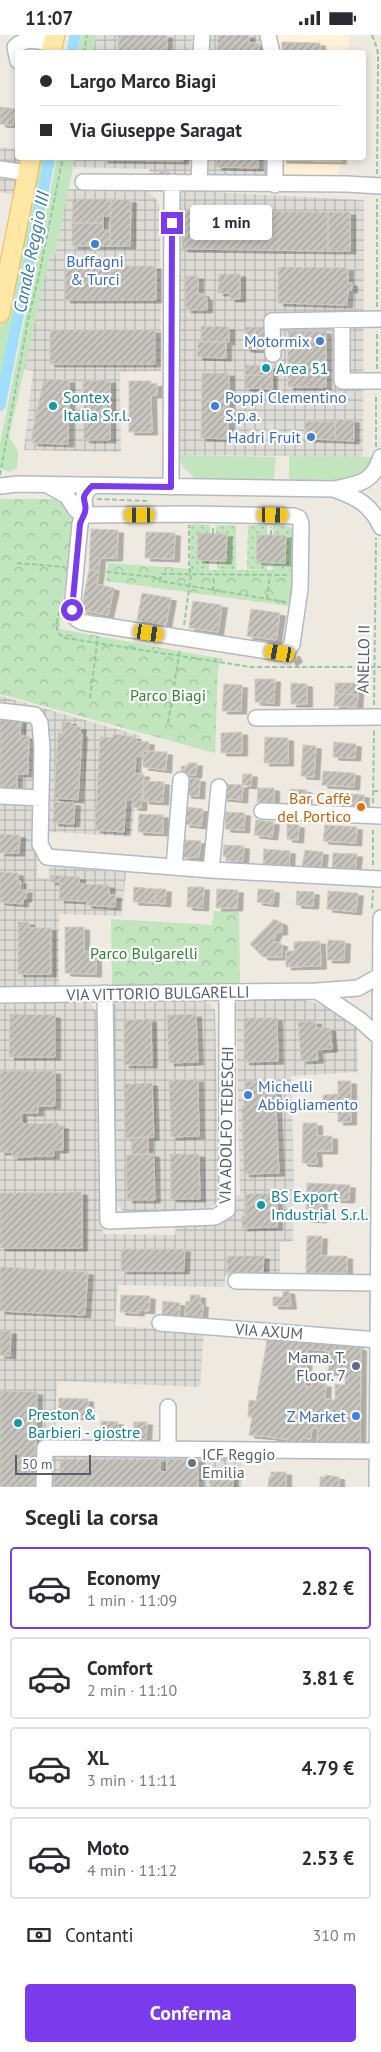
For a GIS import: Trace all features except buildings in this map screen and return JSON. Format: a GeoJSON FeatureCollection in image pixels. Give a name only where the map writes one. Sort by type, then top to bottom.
{"type":"FeatureCollection","features":[{"type":"Feature","properties":{"kind":"main road"},"geometry":{"type":"LineString","coordinates":[[0,313],[29,165]]}},
{"type":"Feature","properties":{"kind":"street"},"geometry":{"type":"LineString","coordinates":[[202,35],[202,50]]}},
{"type":"Feature","properties":{"kind":"street"},"geometry":{"type":"LineString","coordinates":[[268,35],[271,50]]}},
{"type":"Feature","properties":{"kind":"street"},"geometry":{"type":"LineString","coordinates":[[15,50],[20,42],[24,40],[53,43]]}},
{"type":"Feature","properties":{"kind":"street"},"geometry":{"type":"LineString","coordinates":[[199,183],[200,160]]}},
{"type":"Feature","properties":{"kind":"street"},"geometry":{"type":"LineString","coordinates":[[275,160],[275,185]]}},
{"type":"Feature","properties":{"kind":"street"},"geometry":{"type":"LineString","coordinates":[[0,169],[29,165]]}},
{"type":"Feature","properties":{"kind":"street"},"geometry":{"type":"LineString","coordinates":[[83,182],[275,185],[346,184],[379,186]]}},
{"type":"Feature","properties":{"kind":"street"},"geometry":{"type":"LineString","coordinates":[[171,487],[172,182]]}},
{"type":"Feature","properties":{"kind":"street"},"geometry":{"type":"LineString","coordinates":[[272,354],[272,321],[379,319]]}},
{"type":"Feature","properties":{"kind":"street"},"geometry":{"type":"LineString","coordinates":[[342,320],[342,381],[379,381]]}},
{"type":"Feature","properties":{"kind":"street"},"geometry":{"type":"LineString","coordinates":[[365,481],[378,469],[379,453]]}},
{"type":"Feature","properties":{"kind":"street"},"geometry":{"type":"LineString","coordinates":[[0,477],[17,484]]}},
{"type":"Feature","properties":{"kind":"street"},"geometry":{"type":"LineString","coordinates":[[0,486],[17,484],[334,489],[365,481],[381,485]]}},
{"type":"Feature","properties":{"kind":"street"},"geometry":{"type":"LineString","coordinates":[[48,485],[66,496],[76,510],[83,515],[294,516],[299,518],[301,524],[301,575],[290,648],[284,652],[79,621],[72,614],[75,568],[80,524],[83,515],[85,511],[84,495],[92,486]]}},
{"type":"Feature","properties":{"kind":"street"},"geometry":{"type":"LineString","coordinates":[[334,489],[356,497],[375,507],[379,530]]}},
{"type":"Feature","properties":{"kind":"street"},"geometry":{"type":"LineString","coordinates":[[0,711],[35,715],[40,723],[42,748],[40,844],[47,857],[211,870],[381,879]]}},
{"type":"Feature","properties":{"kind":"street"},"geometry":{"type":"LineString","coordinates":[[256,718],[377,717]]}},
{"type":"Feature","properties":{"kind":"street"},"geometry":{"type":"LineString","coordinates":[[174,867],[181,780]]}},
{"type":"Feature","properties":{"kind":"street"},"geometry":{"type":"LineString","coordinates":[[211,870],[219,787]]}},
{"type":"Feature","properties":{"kind":"street"},"geometry":{"type":"LineString","coordinates":[[0,796],[41,798]]}},
{"type":"Feature","properties":{"kind":"street"},"geometry":{"type":"LineString","coordinates":[[262,811],[381,816]]}},
{"type":"Feature","properties":{"kind":"street"},"geometry":{"type":"LineString","coordinates":[[378,1479],[381,918]]}},
{"type":"Feature","properties":{"kind":"street","name":"VIA VITTORIO BULGARELLI"},"geometry":{"type":"LineString","coordinates":[[0,995],[317,991],[358,988],[381,975]]}},
{"type":"Feature","properties":{"kind":"street"},"geometry":{"type":"LineString","coordinates":[[358,988],[380,999]]}},
{"type":"Feature","properties":{"kind":"street"},"geometry":{"type":"LineString","coordinates":[[317,991],[355,1017],[380,1038]]}},
{"type":"Feature","properties":{"kind":"street","name":"VIA ADOLFO TEDESCHI"},"geometry":{"type":"LineString","coordinates":[[105,993],[108,1221],[215,1217],[226,1210],[227,992]]}},
{"type":"Feature","properties":{"kind":"street"},"geometry":{"type":"LineString","coordinates":[[355,1017],[380,1007]]}},
{"type":"Feature","properties":{"kind":"street"},"geometry":{"type":"LineString","coordinates":[[236,1281],[378,1283]]}},
{"type":"Feature","properties":{"kind":"street","name":"VIA AXUM"},"geometry":{"type":"LineString","coordinates":[[160,1323],[378,1340]]}},
{"type":"Feature","properties":{"kind":"street"},"geometry":{"type":"LineString","coordinates":[[168,1407],[168,1450]]}},
{"type":"Feature","properties":{"kind":"street"},"geometry":{"type":"LineString","coordinates":[[44,1487],[45,1448],[377,1451]]}},
{"type":"Feature","properties":{"kind":"path"},"geometry":{"type":"LineString","coordinates":[[84,50],[87,35]]}},
{"type":"Feature","properties":{"kind":"path"},"geometry":{"type":"LineString","coordinates":[[372,35],[378,57],[379,453]]}},
{"type":"Feature","properties":{"kind":"path"},"geometry":{"type":"LineString","coordinates":[[0,477],[28,320],[62,160]]}},
{"type":"Feature","properties":{"kind":"path"},"geometry":{"type":"LineString","coordinates":[[168,723],[191,575],[188,567],[191,515]]}},
{"type":"Feature","properties":{"kind":"path"},"geometry":{"type":"LineString","coordinates":[[213,523],[213,533]]}},
{"type":"Feature","properties":{"kind":"path","name":"ANELLO II"},"geometry":{"type":"LineString","coordinates":[[379,530],[374,667],[377,717],[373,791],[381,791]]}},
{"type":"Feature","properties":{"kind":"path"},"geometry":{"type":"LineString","coordinates":[[17,563],[75,568]]}},
{"type":"Feature","properties":{"kind":"path"},"geometry":{"type":"LineString","coordinates":[[99,571],[161,578]]}},
{"type":"Feature","properties":{"kind":"path"},"geometry":{"type":"LineString","coordinates":[[161,578],[162,574],[301,575]]}},
{"type":"Feature","properties":{"kind":"path"},"geometry":{"type":"LineString","coordinates":[[267,599],[270,574]]}},
{"type":"Feature","properties":{"kind":"path"},"geometry":{"type":"LineString","coordinates":[[212,591],[214,575]]}},
{"type":"Feature","properties":{"kind":"path"},"geometry":{"type":"LineString","coordinates":[[161,578],[160,581],[212,591],[294,603]]}},
{"type":"Feature","properties":{"kind":"path"},"geometry":{"type":"LineString","coordinates":[[90,698],[100,625]]}},
{"type":"Feature","properties":{"kind":"path"},"geometry":{"type":"LineString","coordinates":[[286,667],[381,667]]}},
{"type":"Feature","properties":{"kind":"shaded area"},"geometry":{"type":"Polygon","coordinates":[[[96,35],[192,35],[191,50],[94,50],[96,35]]]}},
{"type":"Feature","properties":{"kind":"shaded area"},"geometry":{"type":"Polygon","coordinates":[[[206,35],[265,35],[267,50],[206,50],[206,35]]]}},
{"type":"Feature","properties":{"kind":"shaded area"},"geometry":{"type":"Polygon","coordinates":[[[278,35],[349,35],[348,50],[278,50],[278,35]]]}},
{"type":"Feature","properties":{"kind":"shaded area"},"geometry":{"type":"Polygon","coordinates":[[[0,147],[15,149],[15,160],[22,160],[15,195],[0,192],[0,147]]]}},
{"type":"Feature","properties":{"kind":"shaded area"},"geometry":{"type":"Polygon","coordinates":[[[75,160],[191,160],[190,171],[184,176],[150,177],[149,169],[73,167],[75,160]]]}},
{"type":"Feature","properties":{"kind":"shaded area"},"geometry":{"type":"Polygon","coordinates":[[[206,160],[267,160],[267,177],[213,176],[208,174],[205,169],[206,160]]]}},
{"type":"Feature","properties":{"kind":"shaded area"},"geometry":{"type":"Polygon","coordinates":[[[279,160],[353,160],[340,166],[337,178],[279,176],[279,160]]]}},
{"type":"Feature","properties":{"kind":"shaded area"},"geometry":{"type":"Polygon","coordinates":[[[68,189],[146,190],[157,200],[160,207],[161,371],[120,372],[121,452],[24,450],[33,371],[24,369],[50,254],[55,255],[68,189]]]}},
{"type":"Feature","properties":{"kind":"shaded area"},"geometry":{"type":"Polygon","coordinates":[[[176,190],[364,200],[363,457],[177,455],[176,190]]]}},
{"type":"Feature","properties":{"kind":"shaded area"},"geometry":{"type":"Polygon","coordinates":[[[0,696],[141,736],[132,837],[38,831],[37,877],[48,879],[49,867],[126,872],[122,916],[59,914],[59,988],[0,988],[0,696]]]}},
{"type":"Feature","properties":{"kind":"shaded area"},"geometry":{"type":"Polygon","coordinates":[[[199,999],[210,1004],[215,1010],[219,1197],[216,1204],[208,1209],[128,1213],[120,1209],[116,1204],[114,1193],[111,1010],[114,1004],[120,1002],[199,999]]]}},
{"type":"Feature","properties":{"kind":"shaded area"},"geometry":{"type":"Polygon","coordinates":[[[302,999],[331,1008],[357,1029],[358,1072],[291,1076],[294,1174],[293,1241],[280,1242],[280,1277],[225,1276],[224,1287],[118,1285],[115,1326],[204,1332],[200,1387],[57,1381],[55,1436],[40,1435],[37,1487],[0,1487],[0,1004],[80,1002],[90,1003],[97,1012],[103,1234],[175,1235],[176,1226],[204,1225],[220,1221],[234,1195],[240,1195],[236,1000],[302,999]]]}},
{"type":"Feature","properties":{"kind":"shaded area"},"geometry":{"type":"Polygon","coordinates":[[[51,1454],[241,1454],[242,1487],[50,1487],[51,1454]]]}},
{"type":"Feature","properties":{"kind":"green space"},"geometry":{"type":"Polygon","coordinates":[[[81,35],[96,35],[93,50],[78,50],[81,35]]]}},
{"type":"Feature","properties":{"kind":"green space"},"geometry":{"type":"Polygon","coordinates":[[[34,160],[45,160],[0,380],[0,328],[34,160]]]}},
{"type":"Feature","properties":{"kind":"green space"},"geometry":{"type":"Polygon","coordinates":[[[57,160],[75,160],[55,255],[50,255],[9,437],[18,451],[17,468],[9,472],[0,468],[0,444],[57,160]]]}},
{"type":"Feature","properties":{"kind":"green space"},"geometry":{"type":"Polygon","coordinates":[[[177,455],[276,457],[274,480],[196,479],[184,468],[177,455]]]}},
{"type":"Feature","properties":{"kind":"green space"},"geometry":{"type":"Polygon","coordinates":[[[289,456],[375,457],[371,468],[353,481],[294,482],[289,478],[289,456]]]}},
{"type":"Feature","properties":{"kind":"green space","name":"Parco Biagi"},"geometry":{"type":"Polygon","coordinates":[[[0,499],[63,499],[75,515],[59,629],[223,659],[218,667],[215,753],[0,694],[0,499]]]}},
{"type":"Feature","properties":{"kind":"green space"},"geometry":{"type":"Polygon","coordinates":[[[190,524],[210,525],[210,533],[198,533],[197,560],[209,561],[209,570],[190,569],[190,524]]]}},
{"type":"Feature","properties":{"kind":"green space"},"geometry":{"type":"Polygon","coordinates":[[[216,525],[236,525],[236,570],[217,569],[217,561],[226,561],[227,534],[216,534],[216,525]]]}},
{"type":"Feature","properties":{"kind":"green space"},"geometry":{"type":"Polygon","coordinates":[[[248,525],[267,525],[267,535],[257,535],[256,562],[267,562],[267,570],[247,569],[248,525]]]}},
{"type":"Feature","properties":{"kind":"green space"},"geometry":{"type":"Polygon","coordinates":[[[273,525],[286,525],[293,529],[293,570],[273,570],[273,562],[285,562],[286,536],[273,535],[273,525]]]}},
{"type":"Feature","properties":{"kind":"green space"},"geometry":{"type":"Polygon","coordinates":[[[108,563],[209,570],[293,570],[293,597],[290,606],[106,581],[108,563]]]}},
{"type":"Feature","properties":{"kind":"green space","name":"Parco Bulgarelli"},"geometry":{"type":"Polygon","coordinates":[[[214,911],[239,912],[240,985],[112,987],[111,919],[212,925],[214,911]]]}},
{"type":"Feature","properties":{"kind":"waterway","name":"Canale Reggio III"},"geometry":{"type":"LineString","coordinates":[[72,50],[75,35]]}},
{"type":"Feature","properties":{"kind":"waterway","name":"Canale Reggio III"},"geometry":{"type":"LineString","coordinates":[[0,406],[49,160]]}},
{"type":"Feature","properties":{"kind":"place","name":"Buffagni & Turci"},"geometry":{"type":"Point","coordinates":[95,244]}},
{"type":"Feature","properties":{"kind":"place","name":"Motormix"},"geometry":{"type":"Point","coordinates":[320,341]}},
{"type":"Feature","properties":{"kind":"place","name":"Area 51"},"geometry":{"type":"Point","coordinates":[266,368]}},
{"type":"Feature","properties":{"kind":"place","name":"Sontex Italia S.r.l."},"geometry":{"type":"Point","coordinates":[53,406]}},
{"type":"Feature","properties":{"kind":"place","name":"Poppi Clementino S.p.a."},"geometry":{"type":"Point","coordinates":[215,406]}},
{"type":"Feature","properties":{"kind":"place","name":"Hadri Fruit"},"geometry":{"type":"Point","coordinates":[311,437]}},
{"type":"Feature","properties":{"kind":"place","name":"Bar Caffé del Portico"},"geometry":{"type":"Point","coordinates":[361,807]}},
{"type":"Feature","properties":{"kind":"place","name":"Michelli Abbigliamento"},"geometry":{"type":"Point","coordinates":[248,1095]}},
{"type":"Feature","properties":{"kind":"place","name":"BS Export Industrial S.r.l."},"geometry":{"type":"Point","coordinates":[261,1205]}},
{"type":"Feature","properties":{"kind":"place","name":"Mama. T. Floor. 7"},"geometry":{"type":"Point","coordinates":[356,1366]}},
{"type":"Feature","properties":{"kind":"place","name":"Z Market"},"geometry":{"type":"Point","coordinates":[356,1416]}},
{"type":"Feature","properties":{"kind":"place","name":"Preston & Barbieri - giostre"},"geometry":{"type":"Point","coordinates":[18,1423]}},
{"type":"Feature","properties":{"kind":"place","name":"ICF Reggio Emilia"},"geometry":{"type":"Point","coordinates":[192,1463]}},
{"type":"Feature","properties":{"kind":"route"},"geometry":{"type":"LineString","coordinates":[[72,610],[80,524],[85,511],[83,499],[85,493],[92,486],[171,487],[172,223]]}}]}
